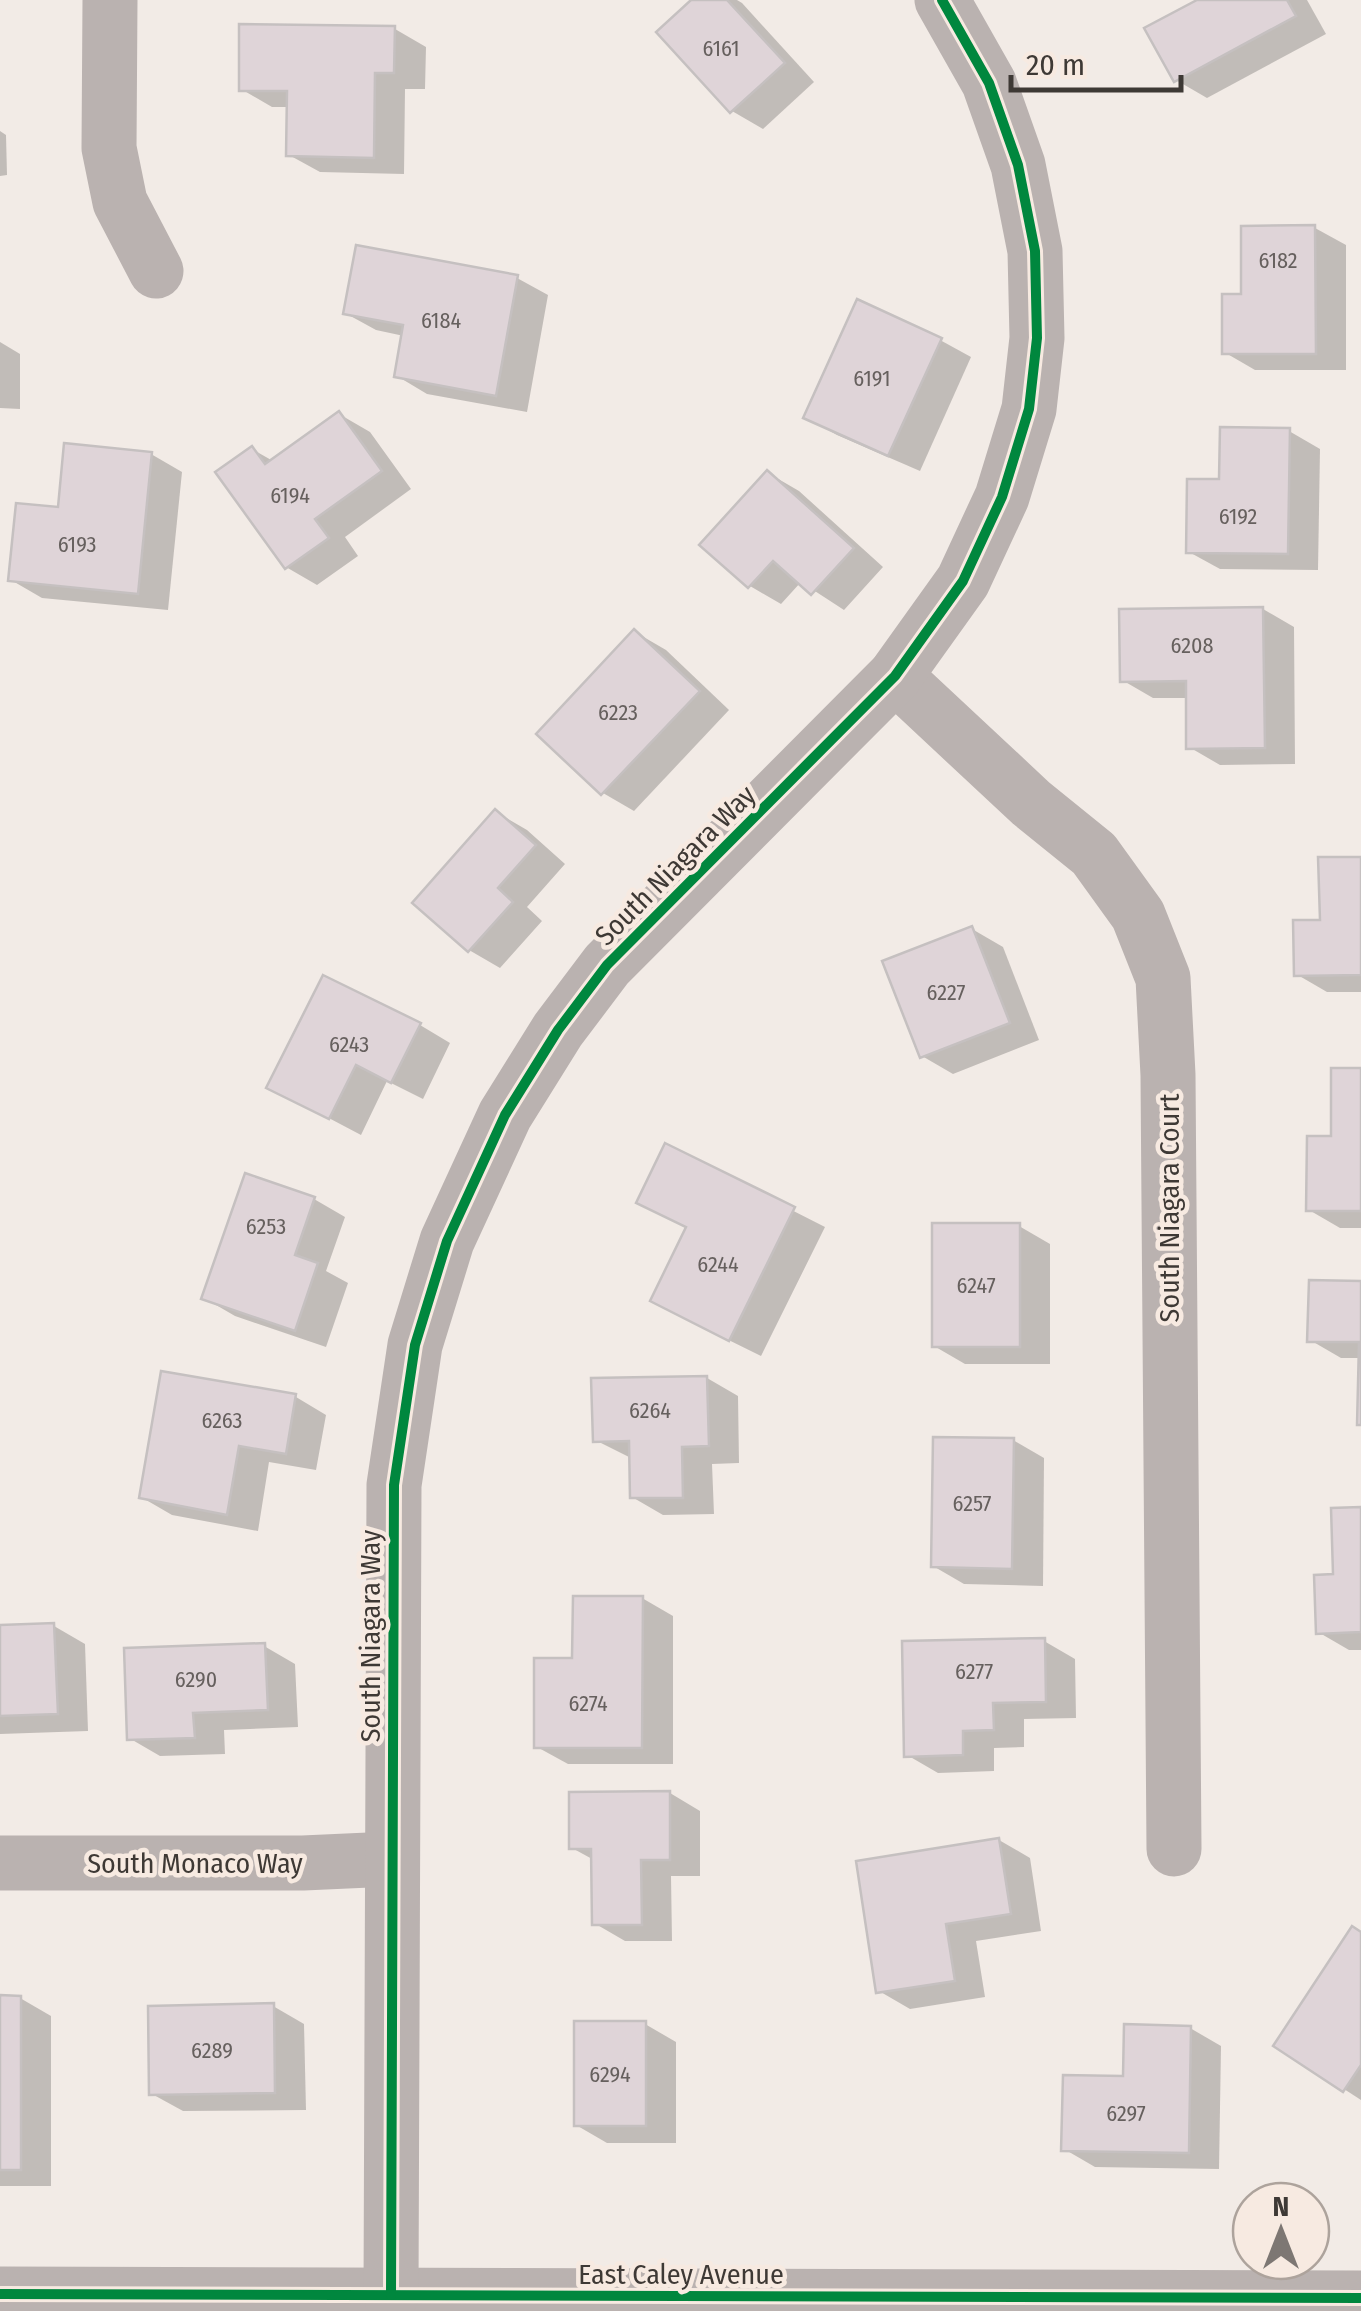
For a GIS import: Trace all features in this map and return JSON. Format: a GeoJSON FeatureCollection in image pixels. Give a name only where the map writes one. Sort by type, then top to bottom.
{"type":"FeatureCollection","features":[{"type":"Feature","properties":{"kind":"street"},"geometry":{"type":"LineString","coordinates":[[110,0],[109,148],[120,202],[156,271]]}},
{"type":"Feature","properties":{"kind":"street","name":"South Niagara Way"},"geometry":{"type":"LineString","coordinates":[[391,2296],[394,1485],[415,1345],[447,1241],[505,1115],[558,1030],[607,965],[895,676],[963,582],[1002,497],[1028,409],[1037,338],[1035,250],[1018,166],[989,83],[942,0]]}},
{"type":"Feature","properties":{"kind":"street","name":"South Niagara Court"},"geometry":{"type":"LineString","coordinates":[[895,676],[1031,803],[1094,854],[1138,915],[1163,978],[1168,1075],[1174,1849]]}},
{"type":"Feature","properties":{"kind":"street","name":"South Monaco Way"},"geometry":{"type":"LineString","coordinates":[[0,1864],[303,1864],[391,1859]]}},
{"type":"Feature","properties":{"kind":"street","name":"East Caley Avenue"},"geometry":{"type":"LineString","coordinates":[[0,2294],[1361,2298]]}},
{"type":"Feature","properties":{"kind":"building"},"geometry":{"type":"Polygon","coordinates":[[[691,0],[727,0],[785,63],[730,113],[656,32],[691,0]]]}},
{"type":"Feature","properties":{"kind":"building"},"geometry":{"type":"Polygon","coordinates":[[[1197,0],[1287,0],[1296,16],[1174,82],[1144,28],[1197,0]]]}},
{"type":"Feature","properties":{"kind":"building"},"geometry":{"type":"Polygon","coordinates":[[[239,24],[395,26],[394,73],[375,73],[374,158],[286,156],[287,91],[239,91],[239,24]]]}},
{"type":"Feature","properties":{"kind":"building"},"geometry":{"type":"Polygon","coordinates":[[[1315,225],[1316,354],[1222,354],[1222,294],[1241,294],[1241,226],[1315,225]]]}},
{"type":"Feature","properties":{"kind":"building"},"geometry":{"type":"Polygon","coordinates":[[[356,245],[518,275],[496,396],[394,377],[403,325],[343,314],[356,245]]]}},
{"type":"Feature","properties":{"kind":"building"},"geometry":{"type":"Polygon","coordinates":[[[857,299],[942,338],[888,456],[803,418],[857,299]]]}},
{"type":"Feature","properties":{"kind":"building"},"geometry":{"type":"Polygon","coordinates":[[[339,411],[382,471],[315,519],[329,538],[285,569],[215,472],[252,446],[265,464],[339,411]]]}},
{"type":"Feature","properties":{"kind":"building"},"geometry":{"type":"Polygon","coordinates":[[[1220,427],[1290,428],[1288,554],[1186,553],[1187,479],[1219,479],[1220,427]]]}},
{"type":"Feature","properties":{"kind":"building"},"geometry":{"type":"Polygon","coordinates":[[[64,443],[152,452],[138,594],[8,581],[16,503],[58,507],[64,443]]]}},
{"type":"Feature","properties":{"kind":"building"},"geometry":{"type":"Polygon","coordinates":[[[767,470],[854,548],[811,595],[773,561],[748,588],[699,545],[767,470]]]}},
{"type":"Feature","properties":{"kind":"building"},"geometry":{"type":"Polygon","coordinates":[[[1263,607],[1265,748],[1186,749],[1186,681],[1120,682],[1119,609],[1263,607]]]}},
{"type":"Feature","properties":{"kind":"building"},"geometry":{"type":"Polygon","coordinates":[[[634,629],[700,691],[601,795],[536,734],[634,629]]]}},
{"type":"Feature","properties":{"kind":"building"},"geometry":{"type":"Polygon","coordinates":[[[495,809],[536,845],[498,888],[513,902],[468,952],[412,903],[495,809]]]}},
{"type":"Feature","properties":{"kind":"building"},"geometry":{"type":"Polygon","coordinates":[[[1318,857],[1361,857],[1361,975],[1294,976],[1293,920],[1320,920],[1318,857]]]}},
{"type":"Feature","properties":{"kind":"building"},"geometry":{"type":"Polygon","coordinates":[[[972,926],[1010,1023],[920,1058],[882,961],[972,926]]]}},
{"type":"Feature","properties":{"kind":"building"},"geometry":{"type":"Polygon","coordinates":[[[323,975],[421,1023],[391,1083],[356,1065],[329,1119],[266,1088],[323,975]]]}},
{"type":"Feature","properties":{"kind":"building"},"geometry":{"type":"Polygon","coordinates":[[[1331,1068],[1361,1068],[1361,1211],[1306,1211],[1307,1136],[1331,1136],[1331,1068]]]}},
{"type":"Feature","properties":{"kind":"building"},"geometry":{"type":"Polygon","coordinates":[[[665,1143],[795,1207],[729,1341],[650,1301],[686,1227],[636,1203],[665,1143]]]}},
{"type":"Feature","properties":{"kind":"building"},"geometry":{"type":"Polygon","coordinates":[[[245,1173],[315,1197],[295,1255],[318,1263],[295,1331],[201,1299],[245,1173]]]}},
{"type":"Feature","properties":{"kind":"building"},"geometry":{"type":"Polygon","coordinates":[[[932,1223],[1020,1223],[1020,1347],[932,1347],[932,1223]]]}},
{"type":"Feature","properties":{"kind":"building"},"geometry":{"type":"Polygon","coordinates":[[[1309,1280],[1361,1281],[1361,1425],[1357,1425],[1359,1342],[1307,1342],[1309,1280]]]}},
{"type":"Feature","properties":{"kind":"building"},"geometry":{"type":"Polygon","coordinates":[[[161,1371],[296,1394],[286,1454],[239,1446],[227,1515],[139,1498],[161,1371]]]}},
{"type":"Feature","properties":{"kind":"building"},"geometry":{"type":"Polygon","coordinates":[[[707,1376],[709,1446],[682,1447],[683,1498],[630,1498],[629,1441],[593,1442],[591,1378],[707,1376]]]}},
{"type":"Feature","properties":{"kind":"building"},"geometry":{"type":"Polygon","coordinates":[[[933,1437],[1014,1438],[1012,1569],[931,1567],[933,1437]]]}},
{"type":"Feature","properties":{"kind":"building"},"geometry":{"type":"Polygon","coordinates":[[[1361,1507],[1361,1632],[1316,1634],[1314,1575],[1333,1574],[1331,1508],[1361,1507]]]}},
{"type":"Feature","properties":{"kind":"building"},"geometry":{"type":"Polygon","coordinates":[[[573,1596],[643,1596],[642,1748],[534,1748],[534,1658],[572,1658],[573,1596]]]}},
{"type":"Feature","properties":{"kind":"building"},"geometry":{"type":"Polygon","coordinates":[[[54,1623],[58,1714],[0,1716],[0,1625],[54,1623]]]}},
{"type":"Feature","properties":{"kind":"building"},"geometry":{"type":"Polygon","coordinates":[[[1045,1638],[1046,1702],[993,1703],[994,1730],[963,1731],[963,1755],[904,1757],[902,1641],[1045,1638]]]}},
{"type":"Feature","properties":{"kind":"building"},"geometry":{"type":"Polygon","coordinates":[[[265,1643],[268,1710],[193,1713],[195,1738],[127,1740],[124,1648],[265,1643]]]}},
{"type":"Feature","properties":{"kind":"building"},"geometry":{"type":"Polygon","coordinates":[[[670,1791],[670,1860],[641,1860],[642,1925],[592,1925],[591,1849],[569,1849],[569,1792],[670,1791]]]}},
{"type":"Feature","properties":{"kind":"building"},"geometry":{"type":"Polygon","coordinates":[[[999,1838],[1011,1914],[946,1924],[955,1981],[876,1993],[856,1861],[999,1838]]]}},
{"type":"Feature","properties":{"kind":"building"},"geometry":{"type":"Polygon","coordinates":[[[1352,1926],[1361,1932],[1361,2065],[1343,2092],[1273,2046],[1352,1926]]]}},
{"type":"Feature","properties":{"kind":"building"},"geometry":{"type":"Polygon","coordinates":[[[0,1995],[21,1996],[21,2170],[0,2170],[0,1995]]]}},
{"type":"Feature","properties":{"kind":"building"},"geometry":{"type":"Polygon","coordinates":[[[274,2003],[275,2093],[149,2095],[148,2006],[274,2003]]]}},
{"type":"Feature","properties":{"kind":"building"},"geometry":{"type":"Polygon","coordinates":[[[574,2021],[646,2021],[646,2126],[574,2126],[574,2021]]]}},
{"type":"Feature","properties":{"kind":"building"},"geometry":{"type":"Polygon","coordinates":[[[1124,2024],[1191,2026],[1189,2153],[1061,2151],[1063,2075],[1123,2076],[1124,2024]]]}},
{"type":"Feature","properties":{"kind":"cycle path"},"geometry":{"type":"LineString","coordinates":[[391,2295],[394,1485],[415,1345],[447,1241],[505,1115],[558,1030],[607,965],[895,676],[963,581],[1002,497],[1029,409],[1037,338],[1035,251],[1018,165],[989,83],[942,0]]}},
{"type":"Feature","properties":{"kind":"cycle path"},"geometry":{"type":"LineString","coordinates":[[0,2294],[1361,2298]]}}]}
